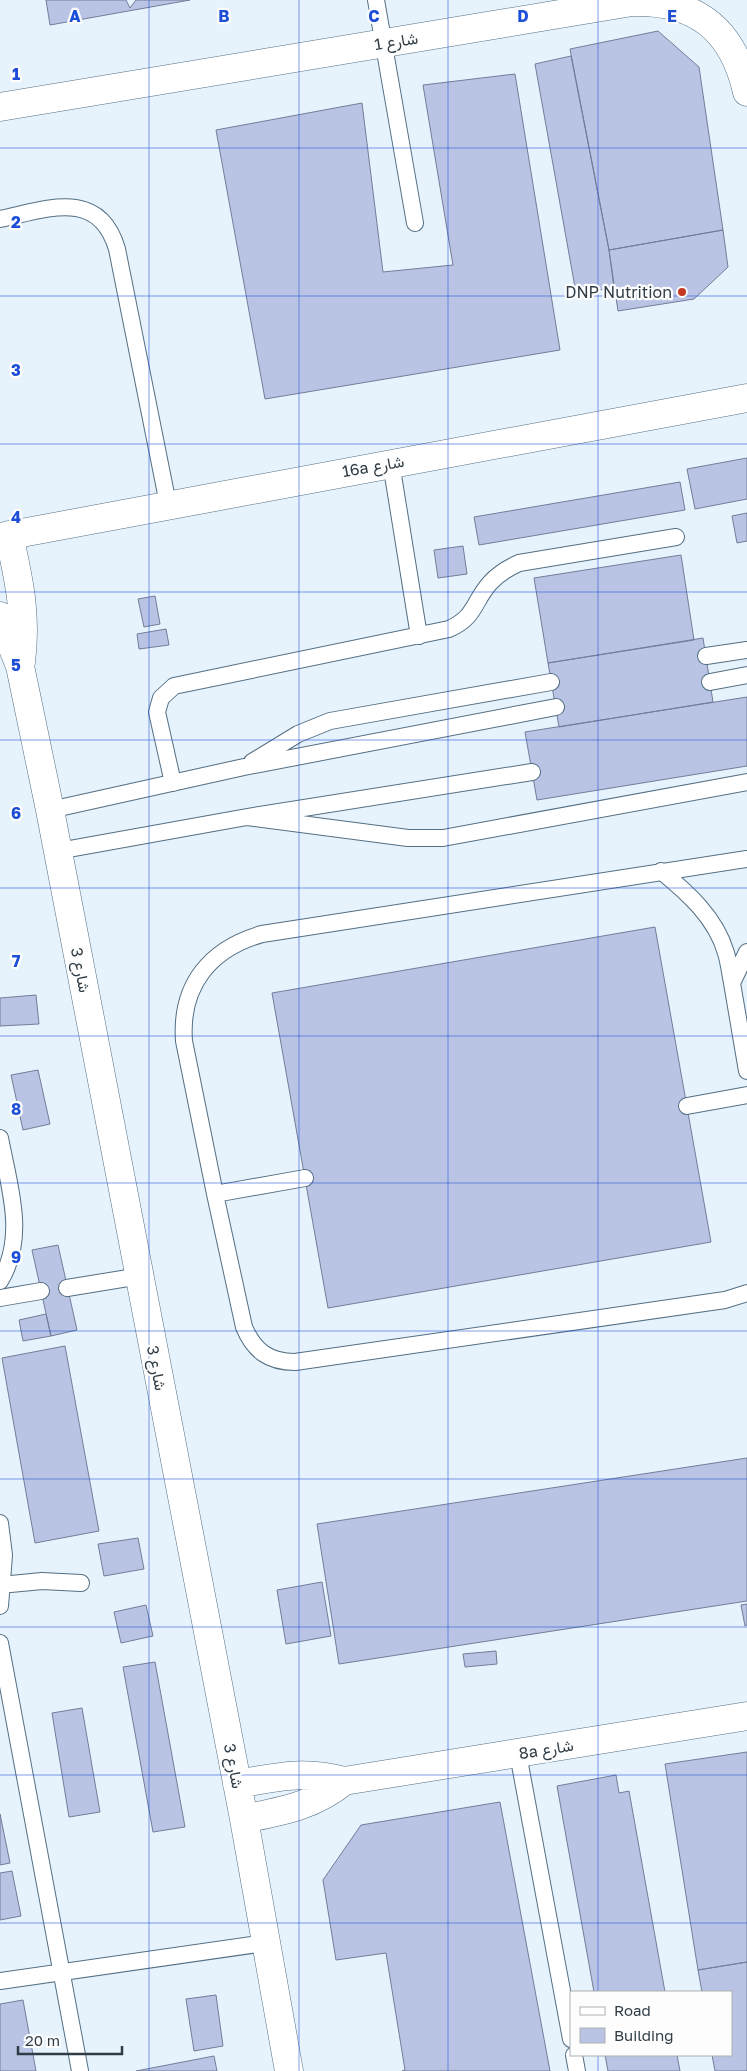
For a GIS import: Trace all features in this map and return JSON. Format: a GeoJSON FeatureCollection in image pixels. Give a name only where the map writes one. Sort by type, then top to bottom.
{"type":"FeatureCollection","features":[{"type":"Feature","properties":{"kind":"street","name":"شارع 1"},"geometry":{"type":"LineString","coordinates":[[0,107],[632,2],[655,1],[677,5],[691,11],[715,28],[729,46],[739,66],[747,92]]}},
{"type":"Feature","properties":{"kind":"street","name":"16a شارع"},"geometry":{"type":"LineString","coordinates":[[4,536],[168,504],[747,398]]}},
{"type":"Feature","properties":{"kind":"street","name":"شارع 3"},"geometry":{"type":"LineString","coordinates":[[4,536],[20,589],[24,615],[20,666]]}},
{"type":"Feature","properties":{"kind":"street","name":"شارع 3"},"geometry":{"type":"LineString","coordinates":[[0,616],[20,666],[50,810],[244,1819],[289,2071]]}},
{"type":"Feature","properties":{"kind":"street","name":"8a شارع"},"geometry":{"type":"LineString","coordinates":[[237,1784],[304,1774],[325,1776],[344,1781],[747,1716]]}},
{"type":"Feature","properties":{"kind":"street","name":"8a شارع"},"geometry":{"type":"LineString","coordinates":[[244,1819],[294,1809],[318,1800],[344,1781]]}},
{"type":"Feature","properties":{"kind":"lane"},"geometry":{"type":"LineString","coordinates":[[376,0],[415,223]]}},
{"type":"Feature","properties":{"kind":"lane"},"geometry":{"type":"LineString","coordinates":[[0,219],[59,207],[75,207],[90,212],[103,221],[112,234],[117,249],[168,504]]}},
{"type":"Feature","properties":{"kind":"lane"},"geometry":{"type":"LineString","coordinates":[[391,463],[419,636]]}},
{"type":"Feature","properties":{"kind":"lane"},"geometry":{"type":"LineString","coordinates":[[173,783],[157,712],[160,698],[174,686],[449,629],[460,624],[469,616],[490,584],[504,571],[519,562],[676,537]]}},
{"type":"Feature","properties":{"kind":"lane"},"geometry":{"type":"LineString","coordinates":[[706,656],[747,650]]}},
{"type":"Feature","properties":{"kind":"lane"},"geometry":{"type":"LineString","coordinates":[[710,682],[747,675]]}},
{"type":"Feature","properties":{"kind":"lane"},"geometry":{"type":"LineString","coordinates":[[244,768],[298,734],[330,721],[552,682]]}},
{"type":"Feature","properties":{"kind":"lane"},"geometry":{"type":"LineString","coordinates":[[50,810],[244,768],[556,707]]}},
{"type":"Feature","properties":{"kind":"lane"},"geometry":{"type":"LineString","coordinates":[[58,851],[247,817],[532,772]]}},
{"type":"Feature","properties":{"kind":"lane"},"geometry":{"type":"LineString","coordinates":[[247,817],[408,838],[443,838],[747,782]]}},
{"type":"Feature","properties":{"kind":"lane"},"geometry":{"type":"LineString","coordinates":[[747,859],[262,934],[244,939],[227,948],[200,973],[188,997],[183,1024],[184,1040],[215,1194],[244,1327],[249,1339],[258,1350],[269,1358],[282,1362],[295,1362],[715,1301],[743,1296],[747,1293]]}},
{"type":"Feature","properties":{"kind":"lane"},"geometry":{"type":"LineString","coordinates":[[661,872],[690,894],[711,920],[726,951],[747,1071]]}},
{"type":"Feature","properties":{"kind":"lane"},"geometry":{"type":"LineString","coordinates":[[732,984],[747,952]]}},
{"type":"Feature","properties":{"kind":"lane"},"geometry":{"type":"LineString","coordinates":[[687,1106],[747,1095]]}},
{"type":"Feature","properties":{"kind":"lane"},"geometry":{"type":"LineString","coordinates":[[0,1138],[14,1212],[16,1236],[14,1251],[7,1270],[0,1281]]}},
{"type":"Feature","properties":{"kind":"lane"},"geometry":{"type":"LineString","coordinates":[[215,1194],[305,1178]]}},
{"type":"Feature","properties":{"kind":"lane"},"geometry":{"type":"LineString","coordinates":[[67,1288],[140,1276]]}},
{"type":"Feature","properties":{"kind":"lane"},"geometry":{"type":"LineString","coordinates":[[0,1298],[41,1292]]}},
{"type":"Feature","properties":{"kind":"lane"},"geometry":{"type":"LineString","coordinates":[[0,1523],[4,1555],[0,1606]]}},
{"type":"Feature","properties":{"kind":"lane"},"geometry":{"type":"LineString","coordinates":[[1,1585],[42,1581],[81,1583]]}},
{"type":"Feature","properties":{"kind":"lane"},"geometry":{"type":"LineString","coordinates":[[0,1643],[80,2071]]}},
{"type":"Feature","properties":{"kind":"lane"},"geometry":{"type":"LineString","coordinates":[[518,1754],[570,2034]]}},
{"type":"Feature","properties":{"kind":"lane"},"geometry":{"type":"LineString","coordinates":[[0,1981],[265,1944]]}},
{"type":"Feature","properties":{"kind":"lane"},"geometry":{"type":"LineString","coordinates":[[574,2056],[577,2071]]}},
{"type":"Feature","properties":{"kind":"building"},"geometry":{"type":"Polygon","coordinates":[[[46,0],[126,0],[130,8],[136,0],[190,0],[50,25],[46,0]]]}},
{"type":"Feature","properties":{"kind":"building"},"geometry":{"type":"Polygon","coordinates":[[[658,31],[699,67],[723,230],[609,250],[570,49],[658,31]]]}},
{"type":"Feature","properties":{"kind":"building"},"geometry":{"type":"Polygon","coordinates":[[[571,56],[609,250],[614,288],[576,293],[535,64],[571,56]]]}},
{"type":"Feature","properties":{"kind":"building"},"geometry":{"type":"Polygon","coordinates":[[[515,74],[560,350],[265,399],[216,130],[362,103],[383,272],[453,265],[423,85],[515,74]]]}},
{"type":"Feature","properties":{"kind":"building"},"geometry":{"type":"Polygon","coordinates":[[[723,230],[728,267],[694,299],[618,311],[609,250],[723,230]]]}},
{"type":"Feature","properties":{"kind":"building"},"geometry":{"type":"Polygon","coordinates":[[[747,458],[747,499],[695,509],[687,469],[747,458]]]}},
{"type":"Feature","properties":{"kind":"building"},"geometry":{"type":"Polygon","coordinates":[[[680,482],[685,510],[479,545],[474,517],[680,482]]]}},
{"type":"Feature","properties":{"kind":"building"},"geometry":{"type":"Polygon","coordinates":[[[747,513],[747,541],[737,543],[732,516],[747,513]]]}},
{"type":"Feature","properties":{"kind":"building"},"geometry":{"type":"Polygon","coordinates":[[[463,546],[467,574],[438,578],[434,550],[463,546]]]}},
{"type":"Feature","properties":{"kind":"building"},"geometry":{"type":"Polygon","coordinates":[[[681,555],[694,640],[548,663],[534,578],[681,555]]]}},
{"type":"Feature","properties":{"kind":"building"},"geometry":{"type":"Polygon","coordinates":[[[155,596],[160,624],[144,627],[138,599],[155,596]]]}},
{"type":"Feature","properties":{"kind":"building"},"geometry":{"type":"Polygon","coordinates":[[[166,629],[169,645],[139,649],[137,634],[166,629]]]}},
{"type":"Feature","properties":{"kind":"building"},"geometry":{"type":"Polygon","coordinates":[[[703,638],[713,702],[559,727],[548,663],[703,638]]]}},
{"type":"Feature","properties":{"kind":"building"},"geometry":{"type":"Polygon","coordinates":[[[747,697],[747,766],[537,800],[525,732],[747,697]]]}},
{"type":"Feature","properties":{"kind":"building"},"geometry":{"type":"Polygon","coordinates":[[[655,927],[711,1242],[328,1308],[272,993],[655,927]]]}},
{"type":"Feature","properties":{"kind":"building"},"geometry":{"type":"Polygon","coordinates":[[[36,995],[39,1024],[0,1026],[0,998],[36,995]]]}},
{"type":"Feature","properties":{"kind":"building"},"geometry":{"type":"Polygon","coordinates":[[[38,1070],[50,1124],[23,1130],[11,1075],[38,1070]]]}},
{"type":"Feature","properties":{"kind":"building"},"geometry":{"type":"Polygon","coordinates":[[[58,1245],[77,1330],[51,1336],[32,1250],[58,1245]]]}},
{"type":"Feature","properties":{"kind":"building"},"geometry":{"type":"Polygon","coordinates":[[[46,1314],[51,1336],[23,1341],[19,1320],[46,1314]]]}},
{"type":"Feature","properties":{"kind":"building"},"geometry":{"type":"Polygon","coordinates":[[[65,1346],[99,1531],[35,1543],[2,1358],[65,1346]]]}},
{"type":"Feature","properties":{"kind":"building"},"geometry":{"type":"Polygon","coordinates":[[[747,1458],[747,1601],[339,1664],[317,1524],[747,1458]]]}},
{"type":"Feature","properties":{"kind":"building"},"geometry":{"type":"Polygon","coordinates":[[[138,1538],[144,1569],[104,1576],[98,1544],[138,1538]]]}},
{"type":"Feature","properties":{"kind":"building"},"geometry":{"type":"Polygon","coordinates":[[[322,1582],[331,1636],[286,1644],[277,1590],[322,1582]]]}},
{"type":"Feature","properties":{"kind":"building"},"geometry":{"type":"Polygon","coordinates":[[[747,1604],[747,1625],[745,1626],[741,1605],[747,1604]]]}},
{"type":"Feature","properties":{"kind":"building"},"geometry":{"type":"Polygon","coordinates":[[[146,1605],[153,1636],[121,1643],[114,1612],[146,1605]]]}},
{"type":"Feature","properties":{"kind":"building"},"geometry":{"type":"Polygon","coordinates":[[[496,1651],[497,1664],[465,1667],[463,1654],[496,1651]]]}},
{"type":"Feature","properties":{"kind":"building"},"geometry":{"type":"Polygon","coordinates":[[[155,1662],[185,1827],[153,1832],[123,1667],[155,1662]]]}},
{"type":"Feature","properties":{"kind":"building"},"geometry":{"type":"Polygon","coordinates":[[[82,1708],[100,1812],[69,1817],[52,1713],[82,1708]]]}},
{"type":"Feature","properties":{"kind":"building"},"geometry":{"type":"Polygon","coordinates":[[[747,1752],[747,1962],[698,1970],[665,1764],[747,1752]]]}},
{"type":"Feature","properties":{"kind":"building"},"geometry":{"type":"Polygon","coordinates":[[[616,1775],[619,1793],[629,1791],[665,1991],[594,1991],[557,1786],[616,1775]]]}},
{"type":"Feature","properties":{"kind":"building"},"geometry":{"type":"Polygon","coordinates":[[[500,1802],[550,2071],[402,2071],[405,2070],[386,1953],[336,1960],[323,1880],[361,1825],[500,1802]]]}},
{"type":"Feature","properties":{"kind":"building"},"geometry":{"type":"Polygon","coordinates":[[[0,1814],[10,1863],[0,1865],[0,1814]]]}},
{"type":"Feature","properties":{"kind":"building"},"geometry":{"type":"Polygon","coordinates":[[[12,1871],[21,1916],[0,1920],[0,1873],[12,1871]]]}},
{"type":"Feature","properties":{"kind":"building"},"geometry":{"type":"Polygon","coordinates":[[[747,1962],[747,2071],[715,2071],[712,2056],[732,2056],[732,1991],[702,1991],[698,1970],[747,1962]]]}},
{"type":"Feature","properties":{"kind":"building"},"geometry":{"type":"Polygon","coordinates":[[[216,1995],[223,2046],[194,2051],[186,1999],[216,1995]]]}},
{"type":"Feature","properties":{"kind":"building"},"geometry":{"type":"Polygon","coordinates":[[[23,2000],[36,2071],[0,2071],[0,2004],[23,2000]]]}},
{"type":"Feature","properties":{"kind":"building"},"geometry":{"type":"Polygon","coordinates":[[[214,2056],[217,2071],[136,2071],[214,2056]]]}},
{"type":"Feature","properties":{"kind":"building"},"geometry":{"type":"Polygon","coordinates":[[[605,2056],[677,2056],[680,2071],[608,2071],[605,2056]]]}},
{"type":"Feature","properties":{"kind":"place","name":"DNP Nutrition"},"geometry":{"type":"Point","coordinates":[682,292]}}]}
